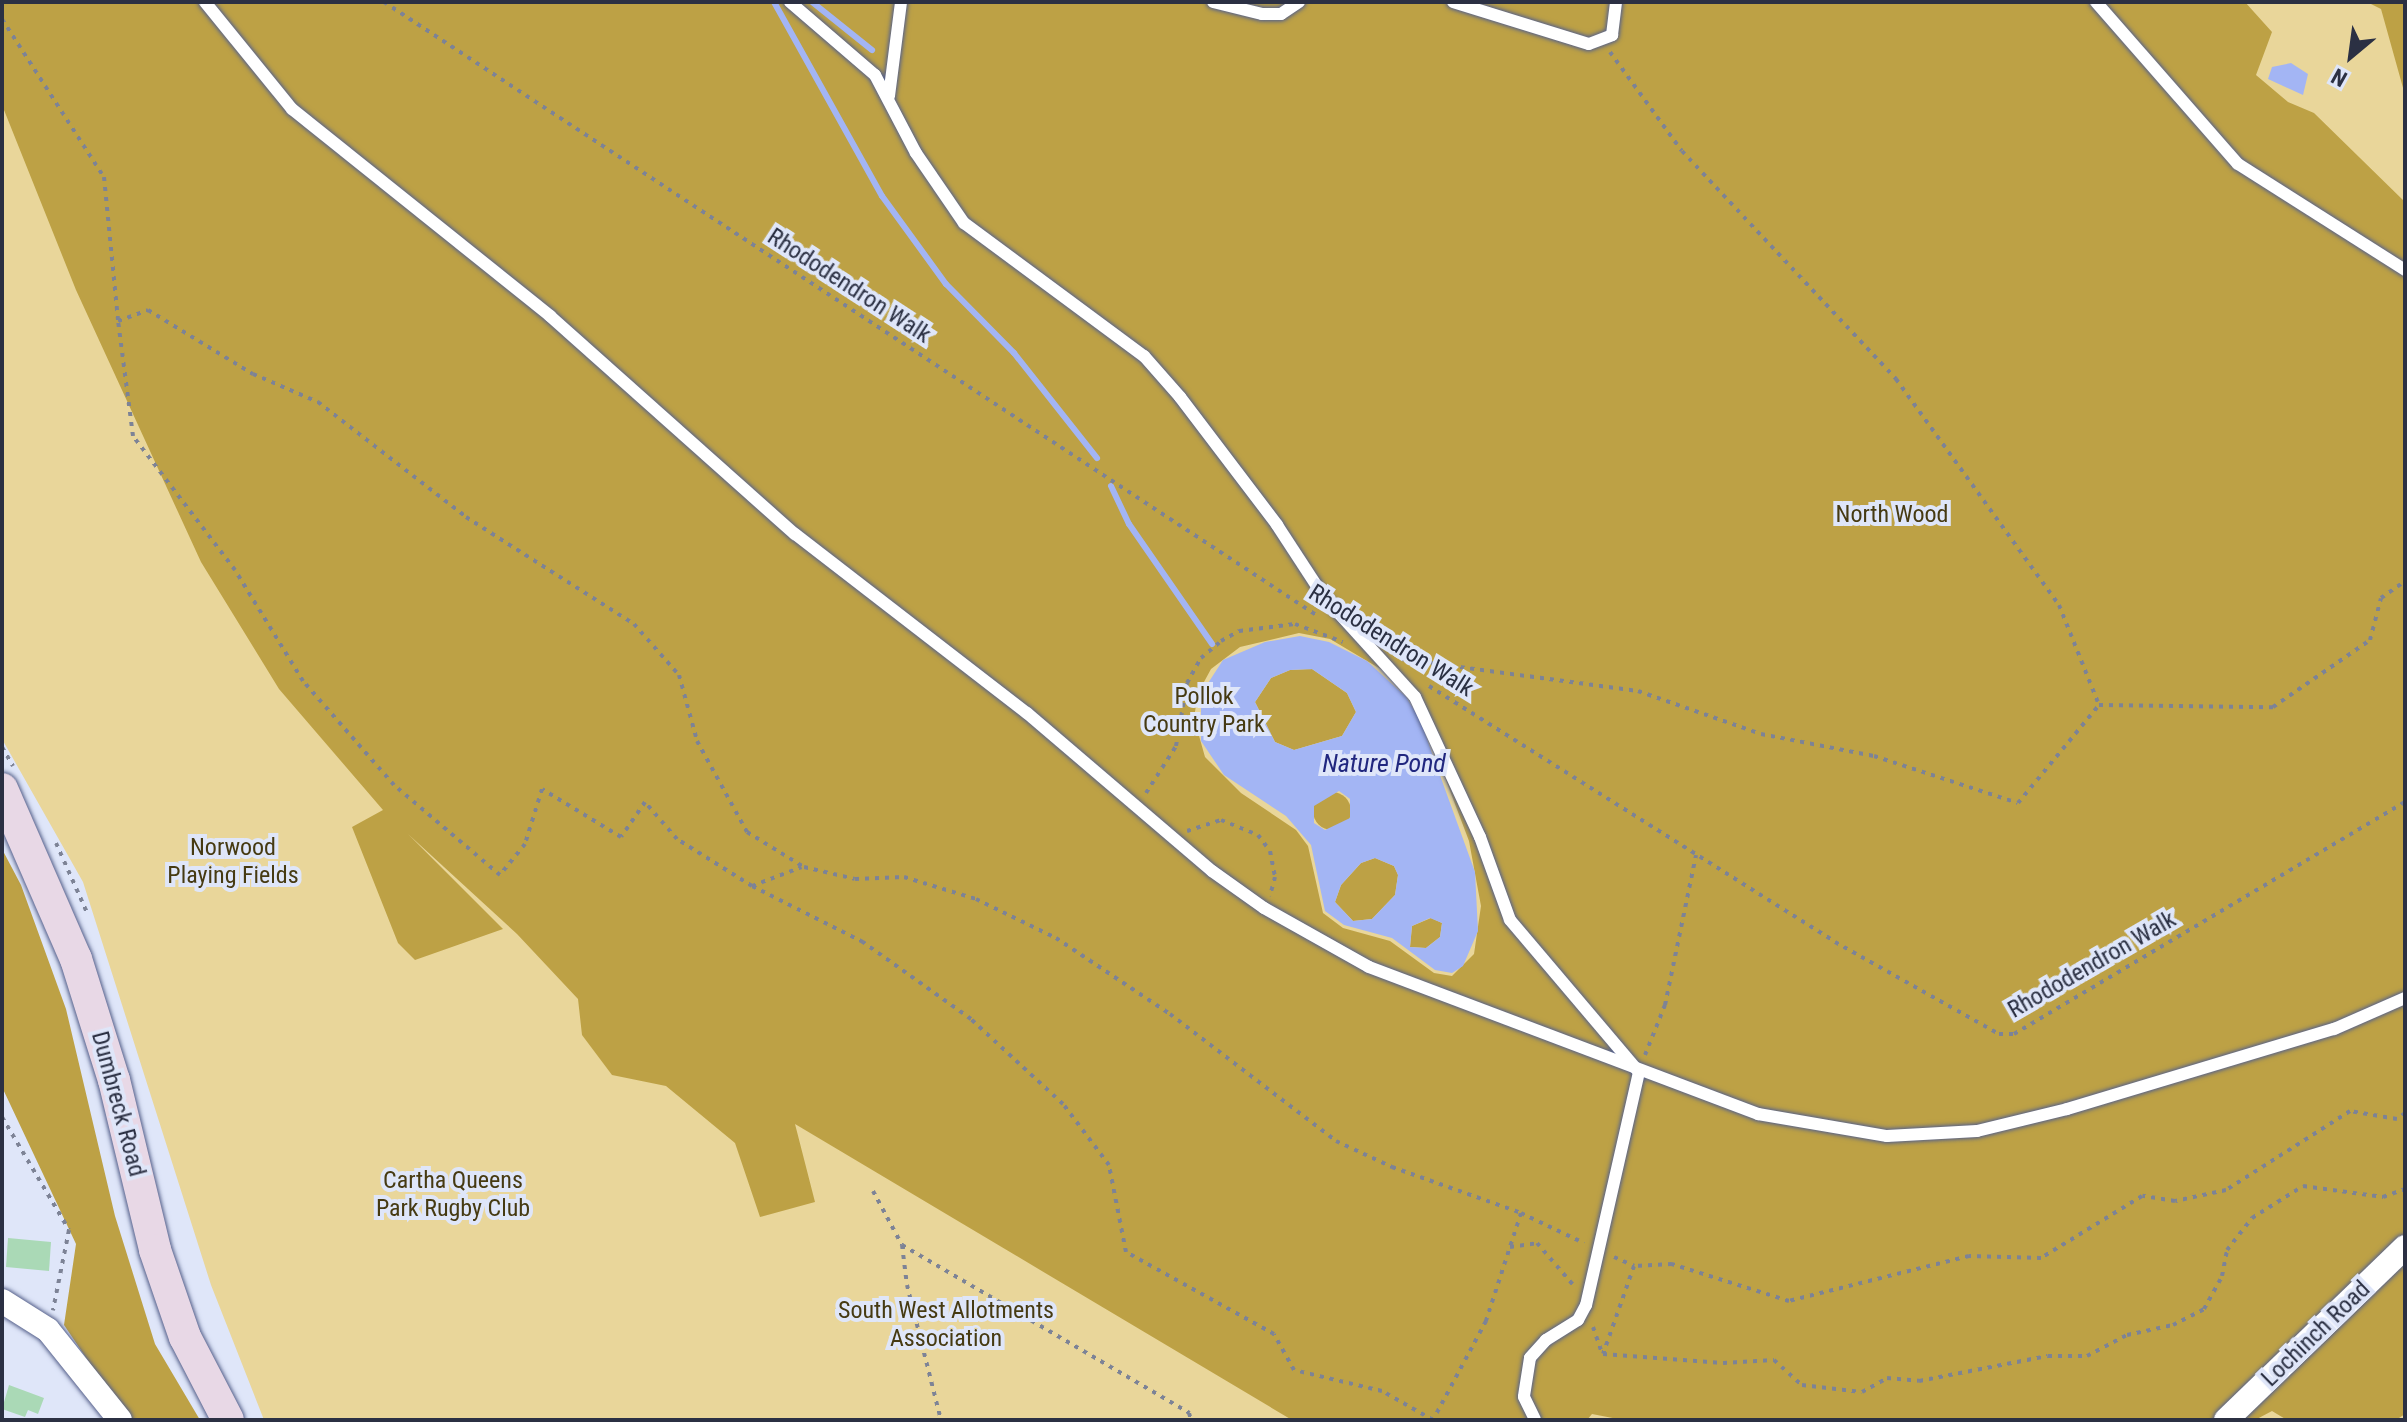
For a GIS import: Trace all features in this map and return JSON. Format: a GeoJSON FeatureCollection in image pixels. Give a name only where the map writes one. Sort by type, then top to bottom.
{"type":"FeatureCollection","features":[{"type":"Feature","properties":{"kind":"main road","name":"Dumbreck Road"},"geometry":{"type":"LineString","coordinates":[[2,789],[76,959],[118,1094],[155,1250],[185,1337],[228,1420]]}},
{"type":"Feature","properties":{"kind":"street","name":"Lochinch Road"},"geometry":{"type":"LineString","coordinates":[[2226,1420],[2405,1247]]}},
{"type":"Feature","properties":{"kind":"street"},"geometry":{"type":"LineString","coordinates":[[2,1301],[48,1330],[120,1420]]}},
{"type":"Feature","properties":{"kind":"lane"},"geometry":{"type":"LineString","coordinates":[[205,2],[292,109],[550,316],[795,534],[1027,713],[1136,808],[1264,908],[1369,967],[1639,1072],[1758,1114],[1887,1136],[1977,1131],[2235,1060],[2334,1029],[2405,998]]}},
{"type":"Feature","properties":{"kind":"lane"},"geometry":{"type":"LineString","coordinates":[[790,2],[875,75],[889,96],[916,153],[964,223],[1144,356],[1268,513],[1324,597],[1383,657],[1415,697],[1480,837],[1510,920],[1639,1072]]}},
{"type":"Feature","properties":{"kind":"lane"},"geometry":{"type":"LineString","coordinates":[[889,96],[901,2]]}},
{"type":"Feature","properties":{"kind":"lane"},"geometry":{"type":"LineString","coordinates":[[1213,2],[1262,14],[1281,14],[1299,2]]}},
{"type":"Feature","properties":{"kind":"lane"},"geometry":{"type":"LineString","coordinates":[[1453,2],[1541,31],[1602,42],[1616,25],[1616,2]]}},
{"type":"Feature","properties":{"kind":"lane"},"geometry":{"type":"LineString","coordinates":[[2096,2],[2238,164],[2405,270]]}},
{"type":"Feature","properties":{"kind":"lane"},"geometry":{"type":"LineString","coordinates":[[1535,1420],[1524,1397],[1530,1358],[1546,1340],[1578,1320],[1586,1305],[1639,1072]]}},
{"type":"Feature","properties":{"kind":"path","name":"Rhododendron Walk"},"geometry":{"type":"LineString","coordinates":[[384,2],[1322,619]]}},
{"type":"Feature","properties":{"kind":"path"},"geometry":{"type":"LineString","coordinates":[[2,19],[104,177],[133,436],[235,570],[303,681],[394,785],[500,875],[525,844],[542,789],[621,837],[645,802],[677,839],[752,886],[863,942],[971,1019],[1063,1104],[1109,1165],[1126,1252],[1274,1334],[1294,1370],[1382,1391],[1433,1420],[1486,1321],[1521,1213]]}},
{"type":"Feature","properties":{"kind":"path"},"geometry":{"type":"LineString","coordinates":[[1602,42],[1682,151],[1896,379],[2059,605],[2099,705]]}},
{"type":"Feature","properties":{"kind":"path"},"geometry":{"type":"LineString","coordinates":[[118,321],[148,310],[253,374],[318,402],[466,517],[634,624],[679,675],[697,741],[747,832],[804,867],[855,879],[904,877],[976,899],[1056,938],[1170,1014],[1336,1141],[1392,1167],[1521,1213],[1634,1266],[1672,1264],[1789,1301],[1969,1256],[2041,1258],[2142,1196],[2175,1201],[2226,1190],[2350,1111],[2397,1119],[2405,1113]]}},
{"type":"Feature","properties":{"kind":"path"},"geometry":{"type":"LineString","coordinates":[[2099,705],[2273,707],[2370,640],[2381,598],[2405,581]]}},
{"type":"Feature","properties":{"kind":"path"},"geometry":{"type":"LineString","coordinates":[[1136,808],[1176,746],[1187,683],[1201,658],[1239,631],[1295,624],[1383,657],[1638,691],[1761,734],[1874,756],[2018,803],[2099,705]]}},
{"type":"Feature","properties":{"kind":"path","name":"Rhododendron Walk"},"geometry":{"type":"LineString","coordinates":[[1422,681],[1849,950],[1999,1034],[2014,1034],[2405,802]]}},
{"type":"Feature","properties":{"kind":"path"},"geometry":{"type":"LineString","coordinates":[[1180,843],[1188,830],[1221,820],[1258,835],[1270,851],[1275,877],[1264,908]]}},
{"type":"Feature","properties":{"kind":"path"},"geometry":{"type":"LineString","coordinates":[[1639,1072],[1665,1005],[1696,855]]}},
{"type":"Feature","properties":{"kind":"path"},"geometry":{"type":"LineString","coordinates":[[752,886],[804,867]]}},
{"type":"Feature","properties":{"kind":"path"},"geometry":{"type":"LineString","coordinates":[[2,1117],[69,1230],[48,1330]]}},
{"type":"Feature","properties":{"kind":"path"},"geometry":{"type":"LineString","coordinates":[[1603,1354],[1723,1363],[1774,1360],[1802,1385],[1862,1392],[1887,1378],[1919,1381],[2048,1356],[2087,1356],[2127,1335],[2173,1325],[2204,1309],[2222,1276],[2227,1250],[2252,1218],[2303,1186],[2383,1197],[2405,1189]]}},
{"type":"Feature","properties":{"kind":"path"},"geometry":{"type":"LineString","coordinates":[[873,1191],[902,1245],[907,1285],[941,1420]]}},
{"type":"Feature","properties":{"kind":"path"},"geometry":{"type":"LineString","coordinates":[[1510,1247],[1537,1243],[1565,1271],[1586,1305],[1603,1354]]}},
{"type":"Feature","properties":{"kind":"path"},"geometry":{"type":"LineString","coordinates":[[902,1245],[1189,1413],[1191,1420]]}},
{"type":"Feature","properties":{"kind":"path"},"geometry":{"type":"LineString","coordinates":[[1603,1354],[1634,1266]]}},
{"type":"Feature","properties":{"kind":"green space","name":"North Wood"},"geometry":{"type":"Polygon","coordinates":[[[2,2],[2405,2],[2405,1420],[264,1420],[211,1285],[83,882],[2,739],[2,2]]]}},
{"type":"Feature","properties":{"kind":"green space","name":"North Wood"},"geometry":{"type":"Polygon","coordinates":[[[2,2],[2245,2],[2272,32],[2256,75],[2288,102],[2314,113],[2405,202],[2405,1414],[2396,1420],[2287,1420],[2272,1411],[2255,1420],[1623,1420],[1592,1414],[1587,1420],[1292,1420],[795,1124],[815,1202],[760,1217],[735,1143],[666,1086],[612,1075],[582,1035],[578,999],[517,934],[408,834],[503,929],[415,960],[398,943],[352,827],[383,810],[279,689],[201,562],[76,290],[2,105],[2,2]],[[1299,633],[1240,647],[1211,669],[1198,693],[1194,718],[1205,757],[1241,793],[1296,830],[1308,846],[1323,913],[1343,928],[1390,941],[1434,973],[1452,976],[1474,954],[1481,906],[1469,841],[1433,746],[1409,696],[1389,674],[1330,639],[1299,633]]]}},
{"type":"Feature","properties":{"kind":"green space"},"geometry":{"type":"Polygon","coordinates":[[[2367,2],[2405,2],[2405,95],[2381,9],[2367,2]]]}},
{"type":"Feature","properties":{"kind":"green space"},"geometry":{"type":"Polygon","coordinates":[[[1312,669],[1347,693],[1356,712],[1342,736],[1294,750],[1275,742],[1255,702],[1271,678],[1290,670],[1312,669]]]}},
{"type":"Feature","properties":{"kind":"green space"},"geometry":{"type":"Polygon","coordinates":[[[1332,792],[1345,798],[1351,811],[1345,824],[1332,830],[1319,824],[1313,811],[1319,798],[1332,792]]]}},
{"type":"Feature","properties":{"kind":"green space"},"geometry":{"type":"Polygon","coordinates":[[[2,849],[21,885],[66,1009],[115,1216],[155,1344],[200,1420],[128,1420],[64,1325],[76,1244],[2,1087],[2,849]]]}},
{"type":"Feature","properties":{"kind":"green space"},"geometry":{"type":"Polygon","coordinates":[[[1375,858],[1394,866],[1398,875],[1395,895],[1372,919],[1353,921],[1335,902],[1341,885],[1361,863],[1375,858]]]}},
{"type":"Feature","properties":{"kind":"green space"},"geometry":{"type":"Polygon","coordinates":[[[1431,918],[1442,923],[1440,937],[1426,948],[1410,947],[1412,926],[1431,918]]]}},
{"type":"Feature","properties":{"kind":"water"},"geometry":{"type":"Polygon","coordinates":[[[2291,63],[2308,74],[2303,95],[2268,79],[2272,67],[2291,63]]]}},
{"type":"Feature","properties":{"kind":"water","name":"Nature Pond"},"geometry":{"type":"Polygon","coordinates":[[[1300,636],[1329,642],[1367,661],[1406,697],[1420,720],[1475,872],[1478,931],[1463,966],[1452,973],[1435,970],[1392,938],[1344,925],[1325,911],[1311,845],[1286,816],[1224,775],[1201,741],[1201,694],[1223,660],[1265,642],[1300,636]],[[1312,669],[1290,670],[1271,678],[1255,702],[1275,742],[1294,750],[1342,736],[1356,712],[1347,693],[1312,669]],[[1339,791],[1314,806],[1314,823],[1325,830],[1350,818],[1350,799],[1339,791]],[[1375,858],[1361,863],[1341,885],[1335,902],[1353,921],[1372,919],[1395,895],[1398,875],[1394,866],[1375,858]],[[1430,918],[1412,926],[1410,947],[1426,948],[1440,937],[1442,923],[1430,918]]]}},
{"type":"Feature","properties":{"kind":"building"},"geometry":{"type":"Polygon","coordinates":[[[8,1238],[51,1242],[49,1271],[6,1267],[8,1238]]]}},
{"type":"Feature","properties":{"kind":"building"},"geometry":{"type":"Polygon","coordinates":[[[9,1385],[44,1398],[38,1414],[28,1410],[25,1417],[2,1409],[9,1385]]]}},
{"type":"Feature","properties":{"kind":"waterway"},"geometry":{"type":"LineString","coordinates":[[774,2],[882,196],[946,284],[1014,353],[1097,458]]}},
{"type":"Feature","properties":{"kind":"waterway"},"geometry":{"type":"LineString","coordinates":[[812,2],[872,50]]}},
{"type":"Feature","properties":{"kind":"waterway"},"geometry":{"type":"LineString","coordinates":[[1111,486],[1129,524],[1212,644]]}},
{"type":"Feature","properties":{"kind":"park label","name":"Pollok Country Park"},"geometry":{"type":"Point","coordinates":[1204,711]}},
{"type":"Feature","properties":{"kind":"park label","name":"Norwood Playing Fields"},"geometry":{"type":"Point","coordinates":[233,862]}},
{"type":"Feature","properties":{"kind":"park label","name":"Cartha Queens Park Rugby Club"},"geometry":{"type":"Point","coordinates":[453,1195]}},
{"type":"Feature","properties":{"kind":"park label","name":"South West Allotments Association"},"geometry":{"type":"Point","coordinates":[946,1325]}}]}
